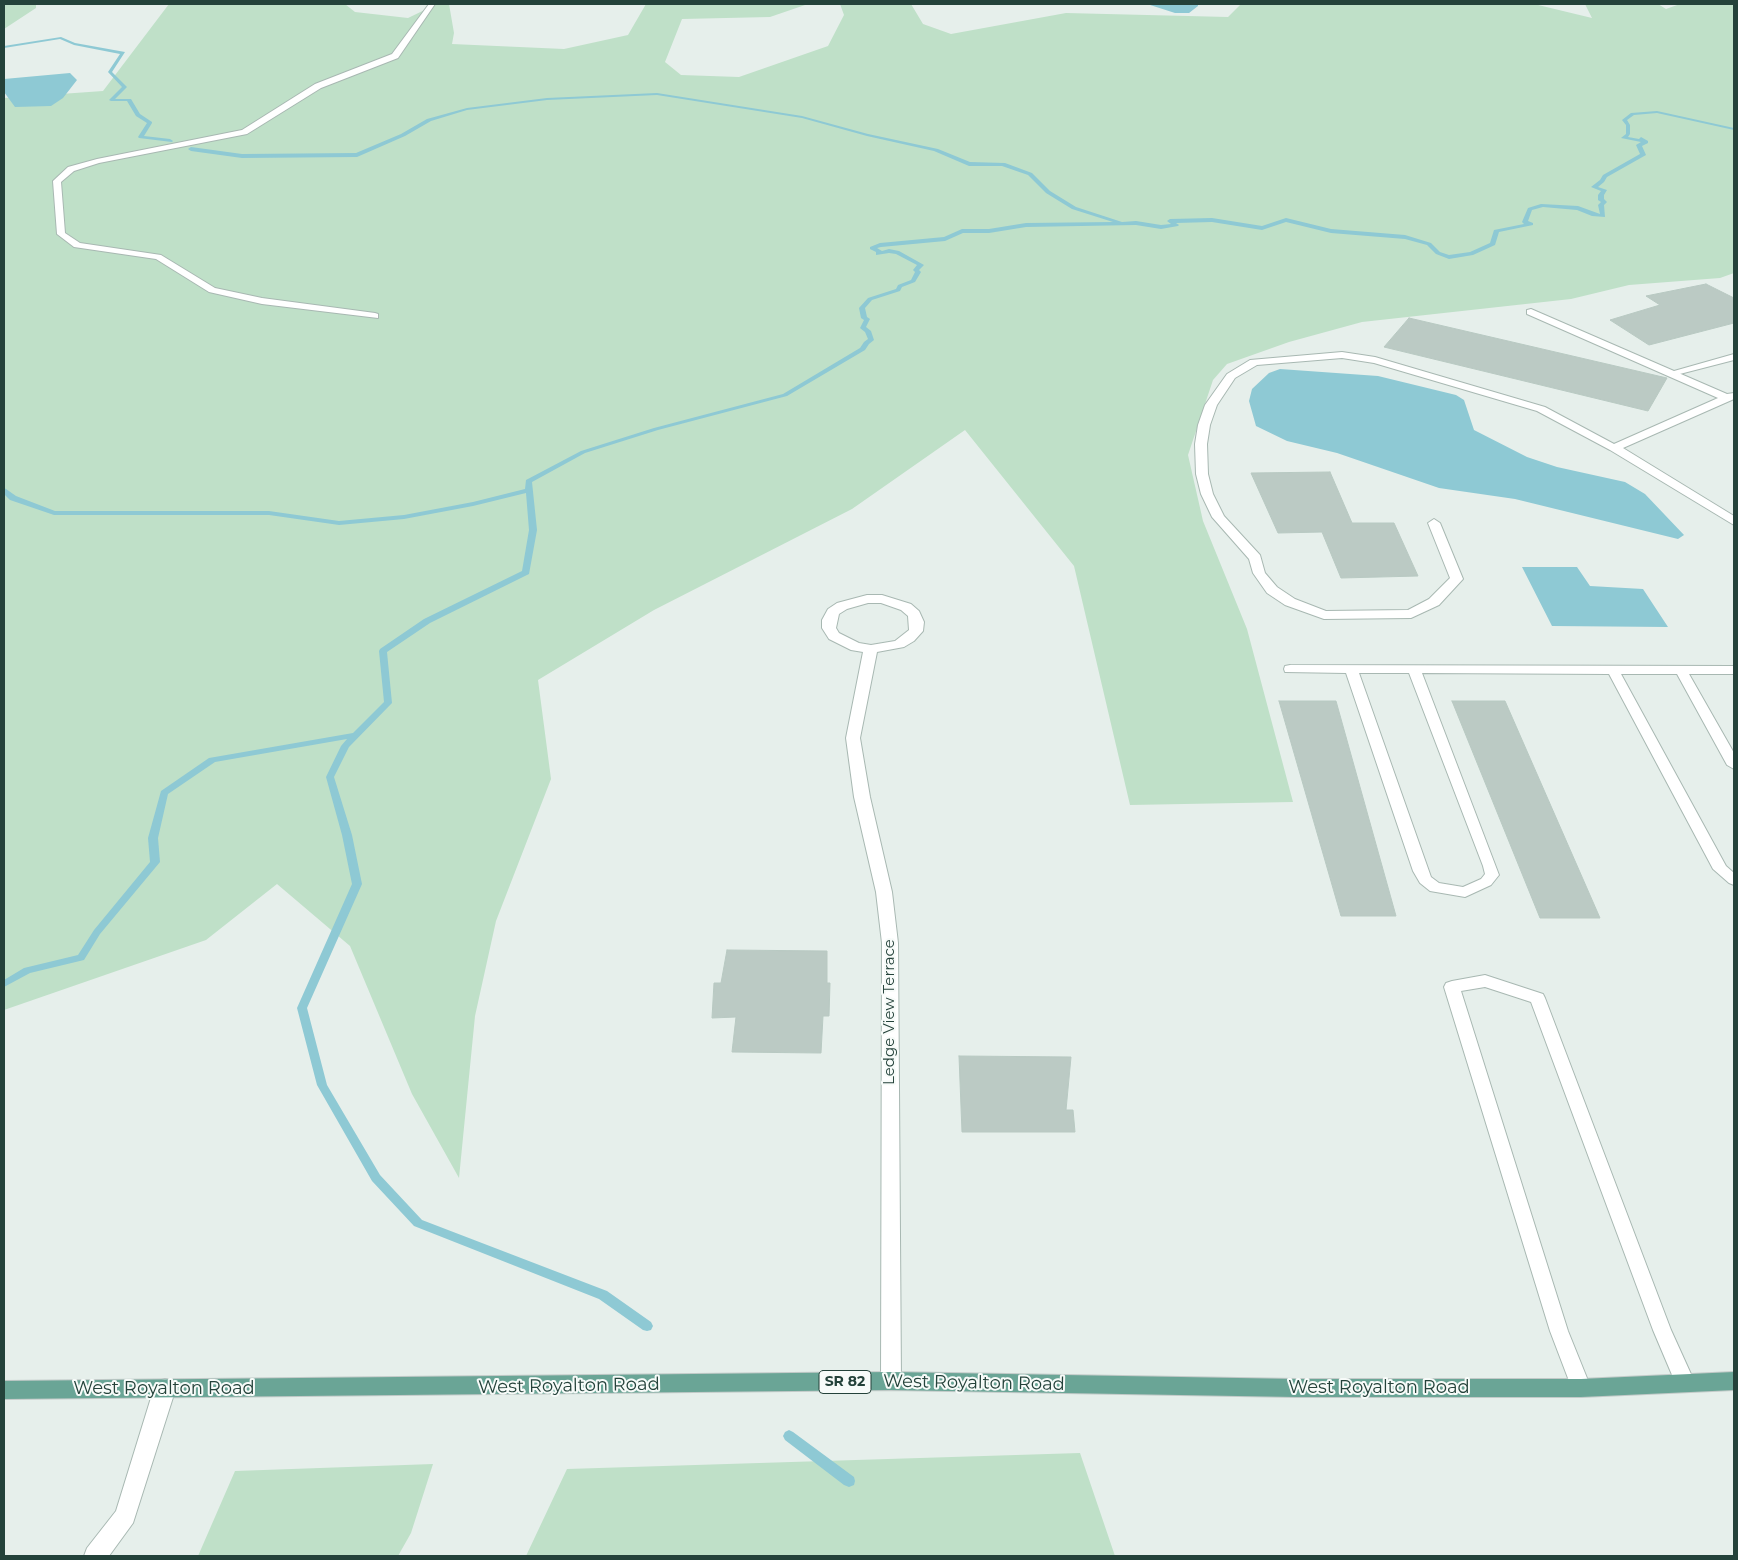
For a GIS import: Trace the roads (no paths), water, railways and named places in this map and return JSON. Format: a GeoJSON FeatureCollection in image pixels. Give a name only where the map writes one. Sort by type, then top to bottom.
{"type":"FeatureCollection","features":[{"type":"Feature","properties":{"kind":"main road","name":"West Royalton Road"},"geometry":{"type":"LineString","coordinates":[[4,1390],[891,1382],[1296,1388],[1580,1388],[1734,1382]]}},
{"type":"Feature","properties":{"kind":"street"},"geometry":{"type":"LineString","coordinates":[[1531,312],[1730,396]]}},
{"type":"Feature","properties":{"kind":"street"},"geometry":{"type":"LineString","coordinates":[[1434,524],[1456,579],[1434,602],[1411,614],[1379,616],[1324,615],[1290,602],[1272,590],[1259,573],[1255,558],[1218,517],[1207,494],[1202,474],[1201,444],[1210,405],[1231,376],[1254,362],[1342,355],[1375,360],[1541,409],[1614,448],[1734,521]]}},
{"type":"Feature","properties":{"kind":"street"},"geometry":{"type":"LineString","coordinates":[[1614,448],[1730,396]]}},
{"type":"Feature","properties":{"kind":"street"},"geometry":{"type":"LineString","coordinates":[[882,599],[906,608],[914,614],[917,622],[916,630],[909,638],[886,648],[871,649],[850,645],[834,636],[829,628],[829,620],[833,612],[854,601],[882,599]]}},
{"type":"Feature","properties":{"kind":"street","name":"Ledge View Terrace"},"geometry":{"type":"LineString","coordinates":[[871,649],[853,738],[862,797],[884,892],[890,943],[891,1382]]}},
{"type":"Feature","properties":{"kind":"street"},"geometry":{"type":"LineString","coordinates":[[95,1556],[125,1516],[165,1388]]}},
{"type":"Feature","properties":{"kind":"lane"},"geometry":{"type":"LineString","coordinates":[[375,316],[262,302],[221,292],[196,280],[158,257],[77,245],[61,234],[57,181],[71,169],[97,161],[244,132],[318,86],[395,56],[432,4]]}},
{"type":"Feature","properties":{"kind":"lane"},"geometry":{"type":"LineString","coordinates":[[1672,373],[1734,357]]}},
{"type":"Feature","properties":{"kind":"lane"},"geometry":{"type":"LineString","coordinates":[[1290,669],[1734,670]]}},
{"type":"Feature","properties":{"kind":"lane"},"geometry":{"type":"LineString","coordinates":[[1351,669],[1424,880],[1435,887],[1465,892],[1486,882],[1492,875],[1490,866],[1414,669]]}},
{"type":"Feature","properties":{"kind":"lane"},"geometry":{"type":"LineString","coordinates":[[1614,670],[1720,868],[1734,880]]}},
{"type":"Feature","properties":{"kind":"lane"},"geometry":{"type":"LineString","coordinates":[[1681,670],[1734,765]]}},
{"type":"Feature","properties":{"kind":"lane"},"geometry":{"type":"LineString","coordinates":[[1580,1388],[1559,1331],[1452,987],[1485,980],[1537,998],[1662,1330],[1685,1383]]}},
{"type":"Feature","properties":{"kind":"water"},"geometry":{"type":"Polygon","coordinates":[[[1147,4],[1198,4],[1198,6],[1189,13],[1175,13],[1147,4]]]}},
{"type":"Feature","properties":{"kind":"water"},"geometry":{"type":"Polygon","coordinates":[[[70,73],[77,80],[63,98],[51,106],[15,107],[4,92],[4,79],[70,73]]]}},
{"type":"Feature","properties":{"kind":"water"},"geometry":{"type":"Polygon","coordinates":[[[1280,369],[1378,376],[1456,395],[1464,400],[1474,430],[1527,457],[1557,467],[1625,482],[1645,494],[1684,535],[1678,539],[1515,499],[1439,488],[1337,453],[1287,441],[1256,426],[1249,401],[1252,389],[1269,373],[1280,369]]]}},
{"type":"Feature","properties":{"kind":"water"},"geometry":{"type":"Polygon","coordinates":[[[1522,567],[1577,567],[1590,586],[1643,589],[1668,627],[1552,626],[1522,567]]]}},
{"type":"Feature","properties":{"kind":"waterway"},"geometry":{"type":"LineString","coordinates":[[4,47],[61,38],[74,44],[123,53],[110,72],[125,87],[111,100],[129,100],[138,115],[150,123],[141,137],[170,141]]}},
{"type":"Feature","properties":{"kind":"waterway"},"geometry":{"type":"LineString","coordinates":[[191,149],[242,156],[357,155],[403,135],[429,120],[467,109],[547,99],[657,94],[802,117],[867,135],[936,150],[969,164],[1003,164],[1030,174],[1048,192],[1074,208],[1120,222]]}},
{"type":"Feature","properties":{"kind":"waterway"},"geometry":{"type":"LineString","coordinates":[[529,490],[528,481],[583,452],[656,429],[785,395],[863,349],[866,343],[871,340],[868,331],[863,328],[867,319],[864,318],[862,308],[870,299],[898,290],[900,286],[913,281],[918,272],[916,270],[921,265],[897,252],[889,251],[878,254],[879,251],[872,248],[880,245],[945,239],[962,231],[989,231],[1026,225],[1136,223],[1161,227],[1176,225],[1170,221],[1212,220],[1262,228],[1286,220],[1331,231],[1405,237],[1429,244],[1438,253],[1449,257],[1471,254],[1493,244],[1496,231],[1531,224],[1525,222],[1530,209],[1543,205],[1578,208],[1594,215],[1603,216],[1601,205],[1604,202],[1601,200],[1601,195],[1604,190],[1594,187],[1605,176],[1643,155],[1639,145],[1646,142],[1641,139],[1642,141],[1624,138],[1628,134],[1628,125],[1624,120],[1633,114],[1657,112],[1734,129]]}},
{"type":"Feature","properties":{"kind":"waterway"},"geometry":{"type":"LineString","coordinates":[[4,490],[13,498],[54,513],[269,513],[339,523],[404,517],[473,504],[529,490]]}},
{"type":"Feature","properties":{"kind":"waterway"},"geometry":{"type":"LineString","coordinates":[[356,735],[388,703],[383,651],[427,621],[526,572],[533,530],[529,490]]}},
{"type":"Feature","properties":{"kind":"waterway"},"geometry":{"type":"LineString","coordinates":[[4,984],[27,970],[81,958],[97,932],[155,862],[153,838],[164,793],[212,760],[356,735]]}},
{"type":"Feature","properties":{"kind":"waterway"},"geometry":{"type":"LineString","coordinates":[[356,735],[345,746],[330,777],[347,835],[357,884],[302,1008],[322,1085],[376,1178],[418,1223],[603,1295],[647,1326]]}},
{"type":"Feature","properties":{"kind":"waterway"},"geometry":{"type":"LineString","coordinates":[[789,1436],[849,1481]]}}]}
